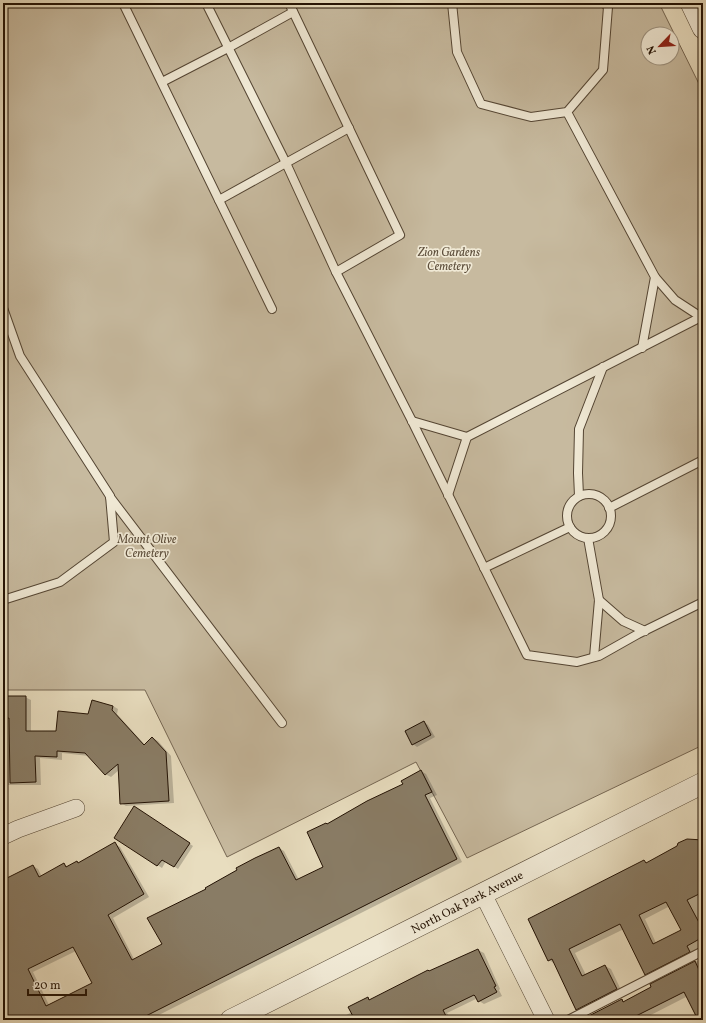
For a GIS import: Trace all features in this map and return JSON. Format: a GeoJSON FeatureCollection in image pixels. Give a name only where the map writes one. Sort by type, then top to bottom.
{"type":"FeatureCollection","features":[{"type":"Feature","properties":{"kind":"street"},"geometry":{"type":"LineString","coordinates":[[691,3],[703,28]]}},
{"type":"Feature","properties":{"kind":"street","name":"North Oak Park Avenue"},"geometry":{"type":"LineString","coordinates":[[232,1020],[703,783]]}},
{"type":"Feature","properties":{"kind":"street"},"geometry":{"type":"LineString","coordinates":[[8,832],[76,808]]}},
{"type":"Feature","properties":{"kind":"street"},"geometry":{"type":"LineString","coordinates":[[483,894],[546,1020]]}},
{"type":"Feature","properties":{"kind":"lane"},"geometry":{"type":"LineString","coordinates":[[123,3],[272,309]]}},
{"type":"Feature","properties":{"kind":"lane"},"geometry":{"type":"LineString","coordinates":[[206,3],[286,163],[336,272],[412,421],[527,655],[576,662],[594,657],[703,602]]}},
{"type":"Feature","properties":{"kind":"lane"},"geometry":{"type":"LineString","coordinates":[[289,3],[400,235],[336,272]]}},
{"type":"Feature","properties":{"kind":"lane"},"geometry":{"type":"LineString","coordinates":[[452,3],[458,52],[481,104],[531,117],[567,112],[603,70],[608,7],[604,3]]}},
{"type":"Feature","properties":{"kind":"lane"},"geometry":{"type":"LineString","coordinates":[[162,82],[293,12]]}},
{"type":"Feature","properties":{"kind":"lane"},"geometry":{"type":"LineString","coordinates":[[412,421],[467,437],[702,318],[675,300],[655,277],[567,112]]}},
{"type":"Feature","properties":{"kind":"lane"},"geometry":{"type":"LineString","coordinates":[[219,200],[349,128]]}},
{"type":"Feature","properties":{"kind":"lane"},"geometry":{"type":"LineString","coordinates":[[642,348],[655,277]]}},
{"type":"Feature","properties":{"kind":"lane"},"geometry":{"type":"LineString","coordinates":[[3,308],[20,356],[110,496],[282,723]]}},
{"type":"Feature","properties":{"kind":"lane"},"geometry":{"type":"LineString","coordinates":[[579,496],[579,429],[603,368]]}},
{"type":"Feature","properties":{"kind":"lane"},"geometry":{"type":"LineString","coordinates":[[448,495],[467,437]]}},
{"type":"Feature","properties":{"kind":"lane"},"geometry":{"type":"LineString","coordinates":[[609,508],[703,460]]}},
{"type":"Feature","properties":{"kind":"lane"},"geometry":{"type":"LineString","coordinates":[[593,494],[606,502],[609,508],[611,515],[610,522],[607,528],[595,537],[588,538],[581,536],[570,527],[567,513],[569,506],[573,500],[579,496],[593,494]]}},
{"type":"Feature","properties":{"kind":"lane"},"geometry":{"type":"LineString","coordinates":[[3,600],[60,582],[114,542],[110,496]]}},
{"type":"Feature","properties":{"kind":"lane"},"geometry":{"type":"LineString","coordinates":[[484,568],[570,527]]}},
{"type":"Feature","properties":{"kind":"lane"},"geometry":{"type":"LineString","coordinates":[[588,538],[599,600],[594,657]]}},
{"type":"Feature","properties":{"kind":"lane"},"geometry":{"type":"LineString","coordinates":[[599,600],[622,621],[645,631]]}},
{"type":"Feature","properties":{"kind":"lane"},"geometry":{"type":"LineString","coordinates":[[568,1020],[703,951]]}},
{"type":"Feature","properties":{"kind":"green space","name":"Zion Gardens Cemetery"},"geometry":{"type":"Polygon","coordinates":[[[3,3],[659,3],[670,26],[640,26],[640,66],[680,66],[680,45],[703,92],[703,745],[467,858],[416,762],[227,857],[145,690],[3,690],[3,3]]]}},
{"type":"Feature","properties":{"kind":"building"},"geometry":{"type":"Polygon","coordinates":[[[3,696],[26,696],[26,731],[56,731],[58,711],[88,714],[92,700],[113,706],[112,710],[144,745],[152,737],[166,752],[169,801],[120,804],[118,764],[105,775],[85,753],[57,751],[57,757],[35,756],[36,782],[10,783],[9,718],[3,719],[3,696]]]}},
{"type":"Feature","properties":{"kind":"building"},"geometry":{"type":"Polygon","coordinates":[[[424,721],[431,735],[412,745],[405,731],[424,721]]]}},
{"type":"Feature","properties":{"kind":"building"},"geometry":{"type":"Polygon","coordinates":[[[421,770],[432,792],[425,795],[457,859],[138,1020],[3,1020],[3,880],[33,865],[39,877],[64,863],[66,867],[77,861],[78,863],[115,842],[144,894],[108,915],[132,960],[162,944],[147,918],[206,889],[205,888],[237,870],[236,868],[255,858],[279,847],[296,880],[323,867],[307,832],[326,823],[327,824],[367,801],[403,784],[401,781],[421,770]],[[73,947],[28,969],[46,1006],[92,983],[73,947]]]}},
{"type":"Feature","properties":{"kind":"building"},"geometry":{"type":"Polygon","coordinates":[[[134,806],[190,843],[174,867],[162,860],[157,866],[114,838],[134,806]]]}},
{"type":"Feature","properties":{"kind":"building"},"geometry":{"type":"Polygon","coordinates":[[[687,839],[703,840],[703,892],[687,900],[703,930],[703,937],[687,946],[690,952],[645,975],[620,924],[569,949],[582,976],[605,965],[617,989],[576,1010],[552,959],[548,961],[528,919],[644,860],[646,863],[677,846],[678,843],[687,839]],[[666,902],[639,915],[653,944],[681,930],[666,902]]]}},
{"type":"Feature","properties":{"kind":"building"},"geometry":{"type":"Polygon","coordinates":[[[478,949],[496,986],[494,987],[497,992],[478,1002],[474,995],[443,1010],[448,1020],[355,1020],[348,1007],[368,997],[369,1000],[428,970],[429,971],[478,949]]]}},
{"type":"Feature","properties":{"kind":"building"},"geometry":{"type":"Polygon","coordinates":[[[695,961],[703,979],[703,1020],[698,1020],[684,992],[628,1020],[581,1020],[622,999],[623,1002],[651,987],[650,984],[695,961]]]}},
{"type":"Feature","properties":{"kind":"park label","name":"Mount Olive Cemetery"},"geometry":{"type":"Point","coordinates":[147,546]}}]}
